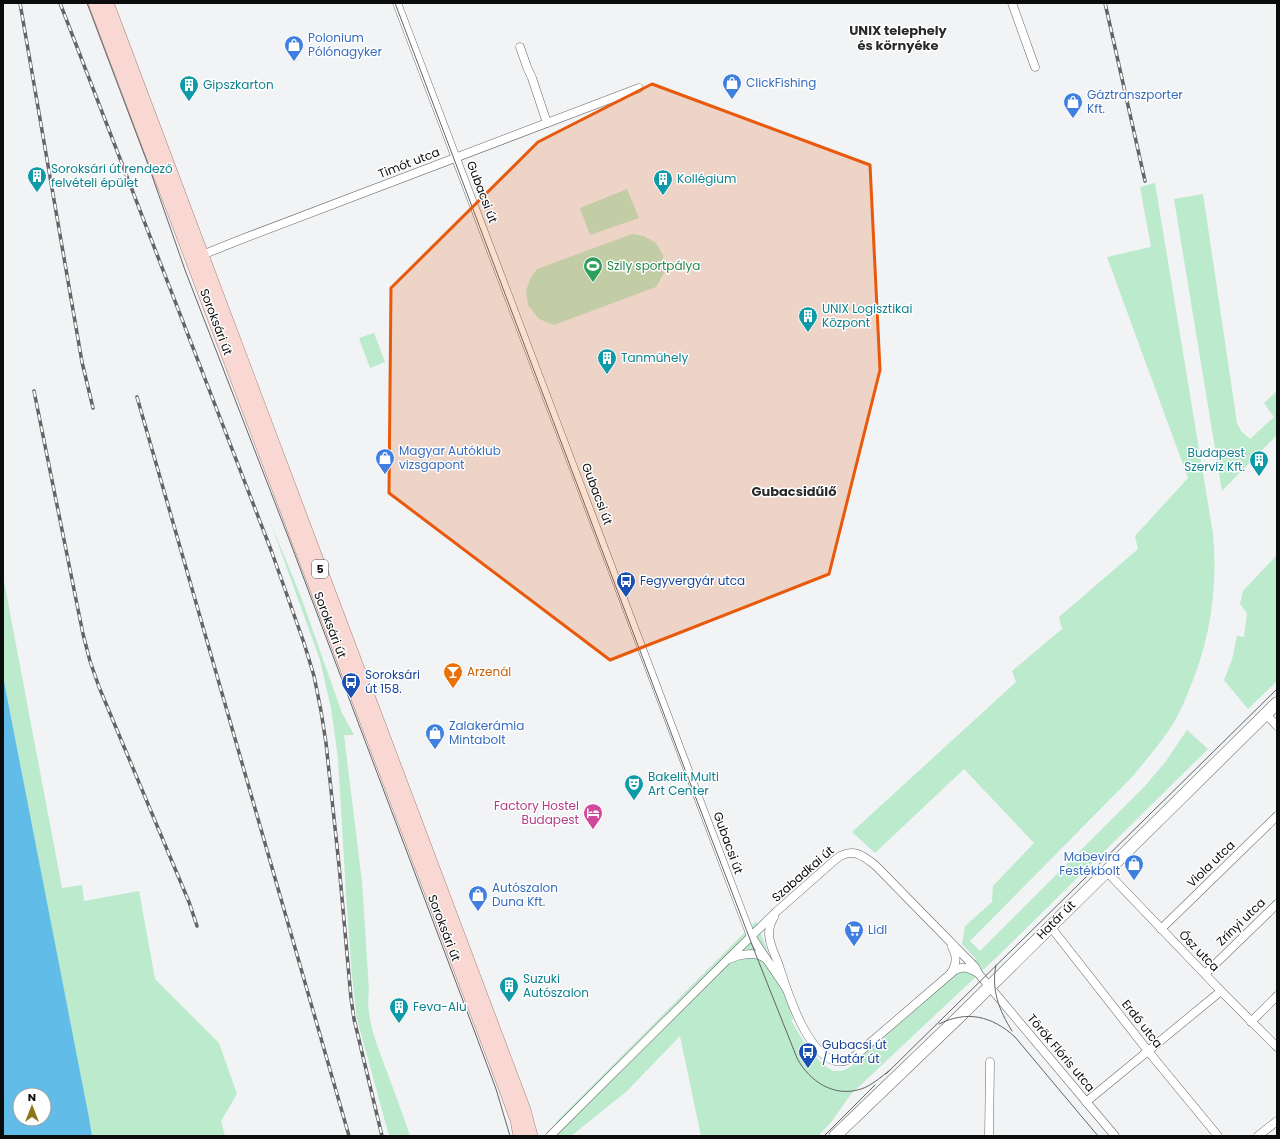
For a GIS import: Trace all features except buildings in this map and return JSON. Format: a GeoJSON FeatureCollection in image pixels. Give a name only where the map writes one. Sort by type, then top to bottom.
{"type":"FeatureCollection","features":[{"type":"Feature","properties":{"kind":"main road","name":"Soroksári út"},"geometry":{"type":"LineString","coordinates":[[95,3],[506,1090],[517,1120],[520,1136]]}},
{"type":"Feature","properties":{"kind":"main road","name":"Soroksári út"},"geometry":{"type":"LineString","coordinates":[[107,3],[524,1110],[531,1136]]}},
{"type":"Feature","properties":{"kind":"main road","name":"Határ út"},"geometry":{"type":"LineString","coordinates":[[835,1136],[989,987],[1277,703]]}},
{"type":"Feature","properties":{"kind":"street","name":"Gubacsi út"},"geometry":{"type":"LineString","coordinates":[[397,3],[751,936],[786,988]]}},
{"type":"Feature","properties":{"kind":"street"},"geometry":{"type":"LineString","coordinates":[[1012,3],[1034,67]]}},
{"type":"Feature","properties":{"kind":"street"},"geometry":{"type":"LineString","coordinates":[[520,48],[526,67],[532,78],[547,124]]}},
{"type":"Feature","properties":{"kind":"street","name":"Timót utca"},"geometry":{"type":"LineString","coordinates":[[202,254],[639,88]]}},
{"type":"Feature","properties":{"kind":"street"},"geometry":{"type":"LineString","coordinates":[[194,267],[196,259],[202,254]]}},
{"type":"Feature","properties":{"kind":"street"},"geometry":{"type":"LineString","coordinates":[[1266,714],[1277,726]]}},
{"type":"Feature","properties":{"kind":"street","name":"Viola utca"},"geometry":{"type":"LineString","coordinates":[[1161,929],[1277,816]]}},
{"type":"Feature","properties":{"kind":"street","name":"Szabadkai út"},"geometry":{"type":"LineString","coordinates":[[550,1136],[776,912],[836,859],[845,854],[855,853],[868,858],[975,967],[978,973]]}},
{"type":"Feature","properties":{"kind":"street","name":"Ősz utca"},"geometry":{"type":"LineString","coordinates":[[1106,871],[1251,1022],[1277,1047]]}},
{"type":"Feature","properties":{"kind":"street","name":"Zrínyi utca"},"geometry":{"type":"LineString","coordinates":[[1205,974],[1277,904]]}},
{"type":"Feature","properties":{"kind":"street","name":"Gubacsi út"},"geometry":{"type":"LineString","coordinates":[[776,912],[769,928],[769,938],[786,988],[800,1022],[811,1040],[829,1058],[836,1061],[843,1062],[856,1055],[949,975],[961,968],[967,968],[978,973]]}},
{"type":"Feature","properties":{"kind":"street","name":"Erdő utca"},"geometry":{"type":"LineString","coordinates":[[1050,926],[1148,1051],[1218,1136]]}},
{"type":"Feature","properties":{"kind":"street","name":"Szabadkai út"},"geometry":{"type":"LineString","coordinates":[[949,942],[956,954],[955,966],[949,975]]}},
{"type":"Feature","properties":{"kind":"street","name":"Szabadkai út"},"geometry":{"type":"LineString","coordinates":[[727,960],[738,955],[751,954],[764,957],[769,963]]}},
{"type":"Feature","properties":{"kind":"street"},"geometry":{"type":"LineString","coordinates":[[978,973],[989,987]]}},
{"type":"Feature","properties":{"kind":"street","name":"Török Flóris utca"},"geometry":{"type":"LineString","coordinates":[[989,987],[1115,1136]]}},
{"type":"Feature","properties":{"kind":"street"},"geometry":{"type":"LineString","coordinates":[[1086,1102],[1221,991]]}},
{"type":"Feature","properties":{"kind":"street"},"geometry":{"type":"LineString","coordinates":[[1251,1022],[1277,996]]}},
{"type":"Feature","properties":{"kind":"street"},"geometry":{"type":"LineString","coordinates":[[989,1136],[990,1062]]}},
{"type":"Feature","properties":{"kind":"street"},"geometry":{"type":"LineString","coordinates":[[1258,1136],[1277,1122]]}},
{"type":"Feature","properties":{"kind":"highlighted area"},"geometry":{"type":"Polygon","coordinates":[[[652,84],[870,165],[880,370],[829,574],[610,660],[389,493],[391,288],[538,142],[652,84]]]}},
{"type":"Feature","properties":{"kind":"green space"},"geometry":{"type":"Polygon","coordinates":[[[1155,183],[1213,534],[1213,596],[1207,636],[1195,675],[1183,704],[1172,726],[1156,748],[1133,776],[970,941],[980,951],[1145,786],[1166,761],[1187,730],[1208,749],[999,955],[851,1094],[832,1121],[818,1136],[701,1136],[680,1036],[627,1091],[571,1136],[556,1136],[556,1122],[756,921],[793,1019],[791,1020],[804,1042],[814,1055],[833,1071],[842,1071],[850,1067],[956,974],[976,959],[962,944],[965,926],[992,902],[993,886],[1034,843],[964,769],[875,853],[852,832],[1016,682],[1012,671],[1062,629],[1059,617],[1138,549],[1135,536],[1188,478],[1107,257],[1151,247],[1140,187],[1155,183]]]}},
{"type":"Feature","properties":{"kind":"green space"},"geometry":{"type":"Polygon","coordinates":[[[627,189],[639,218],[590,235],[580,208],[627,189]]]}},
{"type":"Feature","properties":{"kind":"green space"},"geometry":{"type":"Polygon","coordinates":[[[1203,194],[1237,423],[1241,431],[1250,439],[1274,417],[1264,403],[1277,391],[1277,435],[1222,491],[1174,199],[1203,194]]]}},
{"type":"Feature","properties":{"kind":"green space","name":"Szily sportpálya"},"geometry":{"type":"Polygon","coordinates":[[[632,234],[644,236],[656,243],[663,255],[664,273],[656,287],[554,325],[539,319],[528,305],[526,291],[530,279],[537,269],[632,234]]]}},
{"type":"Feature","properties":{"kind":"green space"},"geometry":{"type":"Polygon","coordinates":[[[374,333],[385,362],[370,368],[359,338],[374,333]]]}},
{"type":"Feature","properties":{"kind":"green space"},"geometry":{"type":"Polygon","coordinates":[[[271,524],[301,597],[342,713],[354,735],[344,735],[362,882],[369,1012],[376,1043],[410,1136],[390,1136],[388,1132],[357,1019],[352,976],[346,894],[338,758],[331,708],[320,660],[271,524]]]}},
{"type":"Feature","properties":{"kind":"green space"},"geometry":{"type":"Polygon","coordinates":[[[1277,555],[1277,681],[1248,709],[1224,680],[1232,660],[1237,636],[1244,637],[1247,613],[1240,604],[1243,591],[1277,555]]]}},
{"type":"Feature","properties":{"kind":"green space"},"geometry":{"type":"Polygon","coordinates":[[[3,576],[62,888],[82,885],[84,901],[139,891],[155,979],[219,1043],[237,1094],[221,1121],[225,1136],[92,1136],[3,676],[3,576]]]}},
{"type":"Feature","properties":{"kind":"water"},"geometry":{"type":"Polygon","coordinates":[[[3,676],[89,1118],[92,1136],[3,1136],[3,676]]]}},
{"type":"Feature","properties":{"kind":"tram line"},"geometry":{"type":"LineString","coordinates":[[87,3],[149,167],[185,270],[289,539],[474,1030],[496,1089],[510,1136]]}},
{"type":"Feature","properties":{"kind":"tram line"},"geometry":{"type":"LineString","coordinates":[[395,3],[684,767],[797,1058],[808,1074],[815,1080],[823,1086],[841,1091],[851,1091],[865,1088],[890,1070]]}},
{"type":"Feature","properties":{"kind":"tram line"},"geometry":{"type":"LineString","coordinates":[[886,1074],[1277,689]]}},
{"type":"Feature","properties":{"kind":"tram line"},"geometry":{"type":"LineString","coordinates":[[996,965],[995,991],[997,1000],[1012,1031]]}},
{"type":"Feature","properties":{"kind":"tram line"},"geometry":{"type":"LineString","coordinates":[[939,1024],[959,1017],[969,1016],[988,1020],[1006,1030],[1015,1037],[1098,1136]]}},
{"type":"Feature","properties":{"kind":"tram line"},"geometry":{"type":"LineString","coordinates":[[824,1136],[875,1085]]}},
{"type":"Feature","properties":{"kind":"railway"},"geometry":{"type":"LineString","coordinates":[[20,3],[82,362],[93,408]]}},
{"type":"Feature","properties":{"kind":"railway"},"geometry":{"type":"LineString","coordinates":[[60,3],[271,550],[314,676],[326,743],[354,1019],[382,1136]]}},
{"type":"Feature","properties":{"kind":"railway"},"geometry":{"type":"LineString","coordinates":[[1105,3],[1145,181]]}},
{"type":"Feature","properties":{"kind":"railway"},"geometry":{"type":"LineString","coordinates":[[34,391],[83,634],[90,661],[99,687],[189,902],[197,926]]}},
{"type":"Feature","properties":{"kind":"railway"},"geometry":{"type":"LineString","coordinates":[[137,397],[349,1136]]}},
{"type":"Feature","properties":{"kind":"place","name":"Polonium Pólónagyker"},"geometry":{"type":"Point","coordinates":[294,62]}},
{"type":"Feature","properties":{"kind":"place","name":"ClickFishing"},"geometry":{"type":"Point","coordinates":[732,100]}},
{"type":"Feature","properties":{"kind":"place","name":"Gipszkarton"},"geometry":{"type":"Point","coordinates":[189,102]}},
{"type":"Feature","properties":{"kind":"place","name":"Gáztranszporter Kft."},"geometry":{"type":"Point","coordinates":[1073,119]}},
{"type":"Feature","properties":{"kind":"place","name":"Soroksári út rendező felvételi épület"},"geometry":{"type":"Point","coordinates":[37,193]}},
{"type":"Feature","properties":{"kind":"place","name":"Kollégium"},"geometry":{"type":"Point","coordinates":[663,196]}},
{"type":"Feature","properties":{"kind":"place","name":"Szily sportpálya"},"geometry":{"type":"Point","coordinates":[593,283]}},
{"type":"Feature","properties":{"kind":"place","name":"UNIX Logisztikai Központ"},"geometry":{"type":"Point","coordinates":[808,333]}},
{"type":"Feature","properties":{"kind":"place","name":"Tanműhely"},"geometry":{"type":"Point","coordinates":[607,375]}},
{"type":"Feature","properties":{"kind":"place","name":"Magyar Autóklub vizsgapont"},"geometry":{"type":"Point","coordinates":[385,475]}},
{"type":"Feature","properties":{"kind":"place","name":"Budapest Szerviz Kft."},"geometry":{"type":"Point","coordinates":[1259,477]}},
{"type":"Feature","properties":{"kind":"place","name":"Fegyvergyár utca"},"geometry":{"type":"Point","coordinates":[626,598]}},
{"type":"Feature","properties":{"kind":"place","name":"Arzenál"},"geometry":{"type":"Point","coordinates":[453,689]}},
{"type":"Feature","properties":{"kind":"place","name":"Soroksári út 158."},"geometry":{"type":"Point","coordinates":[351,699]}},
{"type":"Feature","properties":{"kind":"place","name":"Zalakerámia Mintabolt"},"geometry":{"type":"Point","coordinates":[435,750]}},
{"type":"Feature","properties":{"kind":"place","name":"Bakelit Multi Art Center"},"geometry":{"type":"Point","coordinates":[634,801]}},
{"type":"Feature","properties":{"kind":"place","name":"Factory Hostel Budapest"},"geometry":{"type":"Point","coordinates":[593,830]}},
{"type":"Feature","properties":{"kind":"place","name":"Mabevira Festékbolt"},"geometry":{"type":"Point","coordinates":[1134,881]}},
{"type":"Feature","properties":{"kind":"place","name":"Autószalon Duna Kft."},"geometry":{"type":"Point","coordinates":[478,912]}},
{"type":"Feature","properties":{"kind":"place","name":"Lidl"},"geometry":{"type":"Point","coordinates":[854,947]}},
{"type":"Feature","properties":{"kind":"place","name":"Suzuki Autószalon"},"geometry":{"type":"Point","coordinates":[509,1003]}},
{"type":"Feature","properties":{"kind":"place","name":"Feva-Alu"},"geometry":{"type":"Point","coordinates":[399,1024]}},
{"type":"Feature","properties":{"kind":"place","name":"Gubacsi út / Határ út"},"geometry":{"type":"Point","coordinates":[808,1069]}},
{"type":"Feature","properties":{"kind":"district","name":"UNIX telephely és környéke"},"geometry":{"type":"Point","coordinates":[898,38]}},
{"type":"Feature","properties":{"kind":"district","name":"Gubacsidűlő"},"geometry":{"type":"Point","coordinates":[794,491]}}]}
